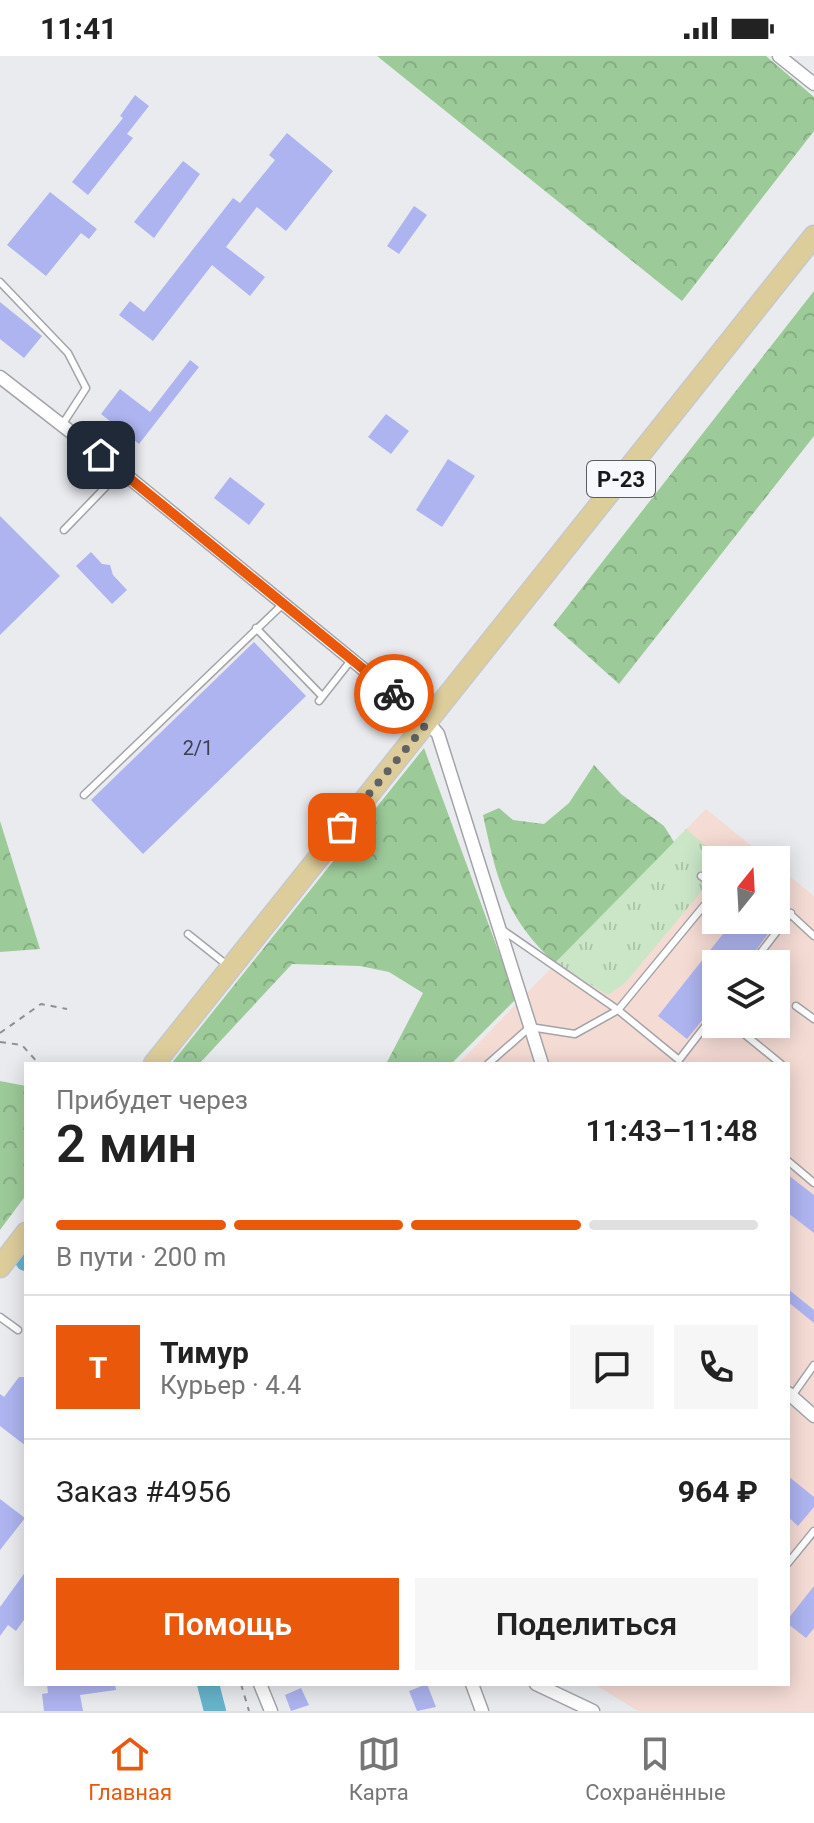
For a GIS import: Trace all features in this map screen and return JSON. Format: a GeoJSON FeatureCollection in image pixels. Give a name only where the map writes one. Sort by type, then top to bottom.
{"type":"FeatureCollection","features":[{"type":"Feature","properties":{"kind":"main road","name":"Р-23"},"geometry":{"type":"LineString","coordinates":[[428,722],[814,236]]}},
{"type":"Feature","properties":{"kind":"main road"},"geometry":{"type":"LineString","coordinates":[[156,1062],[428,722]]}},
{"type":"Feature","properties":{"kind":"main road"},"geometry":{"type":"LineString","coordinates":[[2,1264],[24,1236]]}},
{"type":"Feature","properties":{"kind":"street"},"geometry":{"type":"LineString","coordinates":[[779,56],[814,84]]}},
{"type":"Feature","properties":{"kind":"street"},"geometry":{"type":"LineString","coordinates":[[0,377],[352,659],[428,722],[438,734],[495,924],[541,1062]]}},
{"type":"Feature","properties":{"kind":"street"},"geometry":{"type":"LineString","coordinates":[[790,1394],[814,1416]]}},
{"type":"Feature","properties":{"kind":"street"},"geometry":{"type":"LineString","coordinates":[[261,1686],[271,1711]]}},
{"type":"Feature","properties":{"kind":"street"},"geometry":{"type":"LineString","coordinates":[[473,1686],[482,1711]]}},
{"type":"Feature","properties":{"kind":"street"},"geometry":{"type":"LineString","coordinates":[[540,1686],[593,1711]]}},
{"type":"Feature","properties":{"kind":"lane"},"geometry":{"type":"LineString","coordinates":[[0,282],[68,353],[86,388],[62,425]]}},
{"type":"Feature","properties":{"kind":"lane"},"geometry":{"type":"LineString","coordinates":[[64,530],[121,471]]}},
{"type":"Feature","properties":{"kind":"lane"},"geometry":{"type":"LineString","coordinates":[[84,795],[283,604]]}},
{"type":"Feature","properties":{"kind":"lane"},"geometry":{"type":"LineString","coordinates":[[256,628],[320,698],[352,659]]}},
{"type":"Feature","properties":{"kind":"lane"},"geometry":{"type":"LineString","coordinates":[[490,1062],[530,1027],[575,1034],[618,1010],[702,907]]}},
{"type":"Feature","properties":{"kind":"lane"},"geometry":{"type":"LineString","coordinates":[[763,950],[791,913],[814,936]]}},
{"type":"Feature","properties":{"kind":"lane"},"geometry":{"type":"LineString","coordinates":[[495,924],[618,1010],[679,1060],[702,1030]]}},
{"type":"Feature","properties":{"kind":"lane"},"geometry":{"type":"LineString","coordinates":[[188,934],[229,967]]}},
{"type":"Feature","properties":{"kind":"lane"},"geometry":{"type":"LineString","coordinates":[[796,1006],[814,1019]]}},
{"type":"Feature","properties":{"kind":"lane"},"geometry":{"type":"LineString","coordinates":[[749,1038],[779,1062]]}},
{"type":"Feature","properties":{"kind":"lane"},"geometry":{"type":"LineString","coordinates":[[790,1163],[814,1183]]}},
{"type":"Feature","properties":{"kind":"lane"},"geometry":{"type":"LineString","coordinates":[[0,1317],[18,1330]]}},
{"type":"Feature","properties":{"kind":"lane"},"geometry":{"type":"LineString","coordinates":[[790,1394],[814,1365]]}},
{"type":"Feature","properties":{"kind":"lane"},"geometry":{"type":"LineString","coordinates":[[790,1561],[814,1531]]}},
{"type":"Feature","properties":{"kind":"path"},"geometry":{"type":"LineString","coordinates":[[0,1033],[41,1004],[67,1009]]}},
{"type":"Feature","properties":{"kind":"path"},"geometry":{"type":"LineString","coordinates":[[0,1042],[22,1045],[37,1062]]}},
{"type":"Feature","properties":{"kind":"path"},"geometry":{"type":"LineString","coordinates":[[242,1686],[249,1711]]}},
{"type":"Feature","properties":{"kind":"shaded area"},"geometry":{"type":"Polygon","coordinates":[[[706,809],[752,846],[702,846],[702,934],[790,934],[790,876],[814,896],[814,1711],[638,1711],[597,1686],[790,1686],[790,1062],[460,1062],[706,809]]]}},
{"type":"Feature","properties":{"kind":"green space"},"geometry":{"type":"Polygon","coordinates":[[[377,56],[766,56],[814,97],[814,131],[682,301],[377,56]]]}},
{"type":"Feature","properties":{"kind":"green space"},"geometry":{"type":"Polygon","coordinates":[[[814,291],[814,436],[619,684],[553,625],[814,291]]]}},
{"type":"Feature","properties":{"kind":"green space"},"geometry":{"type":"Polygon","coordinates":[[[424,748],[516,999],[453,1062],[387,1062],[423,993],[389,972],[360,966],[292,964],[201,1062],[173,1062],[424,748]]]}},
{"type":"Feature","properties":{"kind":"green space"},"geometry":{"type":"Polygon","coordinates":[[[594,765],[621,794],[664,826],[674,842],[555,963],[514,913],[499,878],[483,815],[499,808],[513,820],[544,824],[569,803],[594,765]]]}},
{"type":"Feature","properties":{"kind":"green space"},"geometry":{"type":"Polygon","coordinates":[[[0,821],[40,949],[0,952],[0,821]]]}},
{"type":"Feature","properties":{"kind":"green space"},"geometry":{"type":"Polygon","coordinates":[[[686,829],[706,846],[702,846],[702,891],[625,983],[608,995],[555,963],[686,829]]]}},
{"type":"Feature","properties":{"kind":"green space"},"geometry":{"type":"Polygon","coordinates":[[[0,1081],[24,1086],[24,1198],[0,1230],[0,1081]]]}},
{"type":"Feature","properties":{"kind":"building"},"geometry":{"type":"Polygon","coordinates":[[[135,95],[149,106],[127,134],[133,138],[88,195],[72,182],[123,118],[120,116],[135,95]]]}},
{"type":"Feature","properties":{"kind":"building"},"geometry":{"type":"Polygon","coordinates":[[[287,133],[333,171],[286,231],[257,207],[226,247],[265,277],[250,296],[212,265],[153,341],[119,315],[130,301],[144,312],[233,198],[240,203],[275,160],[269,155],[287,133]]]}},
{"type":"Feature","properties":{"kind":"building"},"geometry":{"type":"Polygon","coordinates":[[[183,161],[200,174],[154,238],[134,222],[183,161]]]}},
{"type":"Feature","properties":{"kind":"building"},"geometry":{"type":"Polygon","coordinates":[[[50,192],[97,229],[89,239],[81,233],[46,276],[7,245],[50,192]]]}},
{"type":"Feature","properties":{"kind":"building"},"geometry":{"type":"Polygon","coordinates":[[[414,206],[427,215],[399,254],[387,246],[414,206]]]}},
{"type":"Feature","properties":{"kind":"building"},"geometry":{"type":"Polygon","coordinates":[[[0,302],[42,336],[24,358],[0,339],[0,302]]]}},
{"type":"Feature","properties":{"kind":"building"},"geometry":{"type":"Polygon","coordinates":[[[190,360],[199,367],[139,444],[101,414],[120,389],[150,412],[190,360]]]}},
{"type":"Feature","properties":{"kind":"building"},"geometry":{"type":"Polygon","coordinates":[[[386,414],[409,431],[391,454],[368,437],[386,414]]]}},
{"type":"Feature","properties":{"kind":"building"},"geometry":{"type":"Polygon","coordinates":[[[448,459],[475,476],[442,527],[416,510],[448,459]]]}},
{"type":"Feature","properties":{"kind":"building"},"geometry":{"type":"Polygon","coordinates":[[[230,477],[265,504],[249,525],[214,498],[230,477]]]}},
{"type":"Feature","properties":{"kind":"building"},"geometry":{"type":"Polygon","coordinates":[[[0,516],[60,576],[0,635],[0,516]]]}},
{"type":"Feature","properties":{"kind":"building"},"geometry":{"type":"Polygon","coordinates":[[[91,552],[102,564],[110,565],[113,575],[127,590],[112,604],[76,566],[91,552]]]}},
{"type":"Feature","properties":{"kind":"building"},"geometry":{"type":"Polygon","coordinates":[[[254,642],[306,696],[143,854],[91,800],[254,642]]]}},
{"type":"Feature","properties":{"kind":"building"},"geometry":{"type":"Polygon","coordinates":[[[723,934],[768,934],[756,950],[710,950],[723,934]]]}},
{"type":"Feature","properties":{"kind":"building"},"geometry":{"type":"Polygon","coordinates":[[[702,960],[702,1020],[687,1039],[658,1016],[702,960]]]}},
{"type":"Feature","properties":{"kind":"building"},"geometry":{"type":"Polygon","coordinates":[[[790,1177],[814,1195],[814,1233],[790,1215],[790,1177]]]}},
{"type":"Feature","properties":{"kind":"building"},"geometry":{"type":"Polygon","coordinates":[[[790,1291],[814,1310],[814,1323],[790,1304],[790,1291]]]}},
{"type":"Feature","properties":{"kind":"building"},"geometry":{"type":"Polygon","coordinates":[[[19,1377],[24,1377],[24,1444],[0,1426],[0,1394],[4,1397],[19,1377]]]}},
{"type":"Feature","properties":{"kind":"building"},"geometry":{"type":"Polygon","coordinates":[[[790,1478],[814,1497],[814,1507],[798,1526],[790,1519],[790,1478]]]}},
{"type":"Feature","properties":{"kind":"building"},"geometry":{"type":"Polygon","coordinates":[[[0,1499],[24,1519],[0,1550],[0,1499]]]}},
{"type":"Feature","properties":{"kind":"building"},"geometry":{"type":"Polygon","coordinates":[[[24,1574],[24,1620],[16,1631],[8,1625],[0,1636],[0,1607],[24,1574]]]}},
{"type":"Feature","properties":{"kind":"building"},"geometry":{"type":"Polygon","coordinates":[[[814,1586],[814,1628],[806,1638],[790,1626],[790,1616],[814,1586]]]}},
{"type":"Feature","properties":{"kind":"building"},"geometry":{"type":"Polygon","coordinates":[[[47,1686],[115,1686],[116,1690],[80,1695],[83,1711],[44,1711],[42,1694],[48,1693],[47,1686]]]}},
{"type":"Feature","properties":{"kind":"building"},"geometry":{"type":"Polygon","coordinates":[[[428,1686],[436,1707],[417,1711],[409,1691],[428,1686]]]}},
{"type":"Feature","properties":{"kind":"building"},"geometry":{"type":"Polygon","coordinates":[[[301,1688],[309,1705],[291,1711],[285,1695],[301,1688]]]}},
{"type":"Feature","properties":{"kind":"waterway"},"geometry":{"type":"LineString","coordinates":[[209,1686],[215,1711]]}},
{"type":"Feature","properties":{"kind":"way so far"},"geometry":{"type":"LineString","coordinates":[[342,827],[428,722],[394,694]]}},
{"type":"Feature","properties":{"kind":"route"},"geometry":{"type":"LineString","coordinates":[[101,455],[394,694]]}}]}
